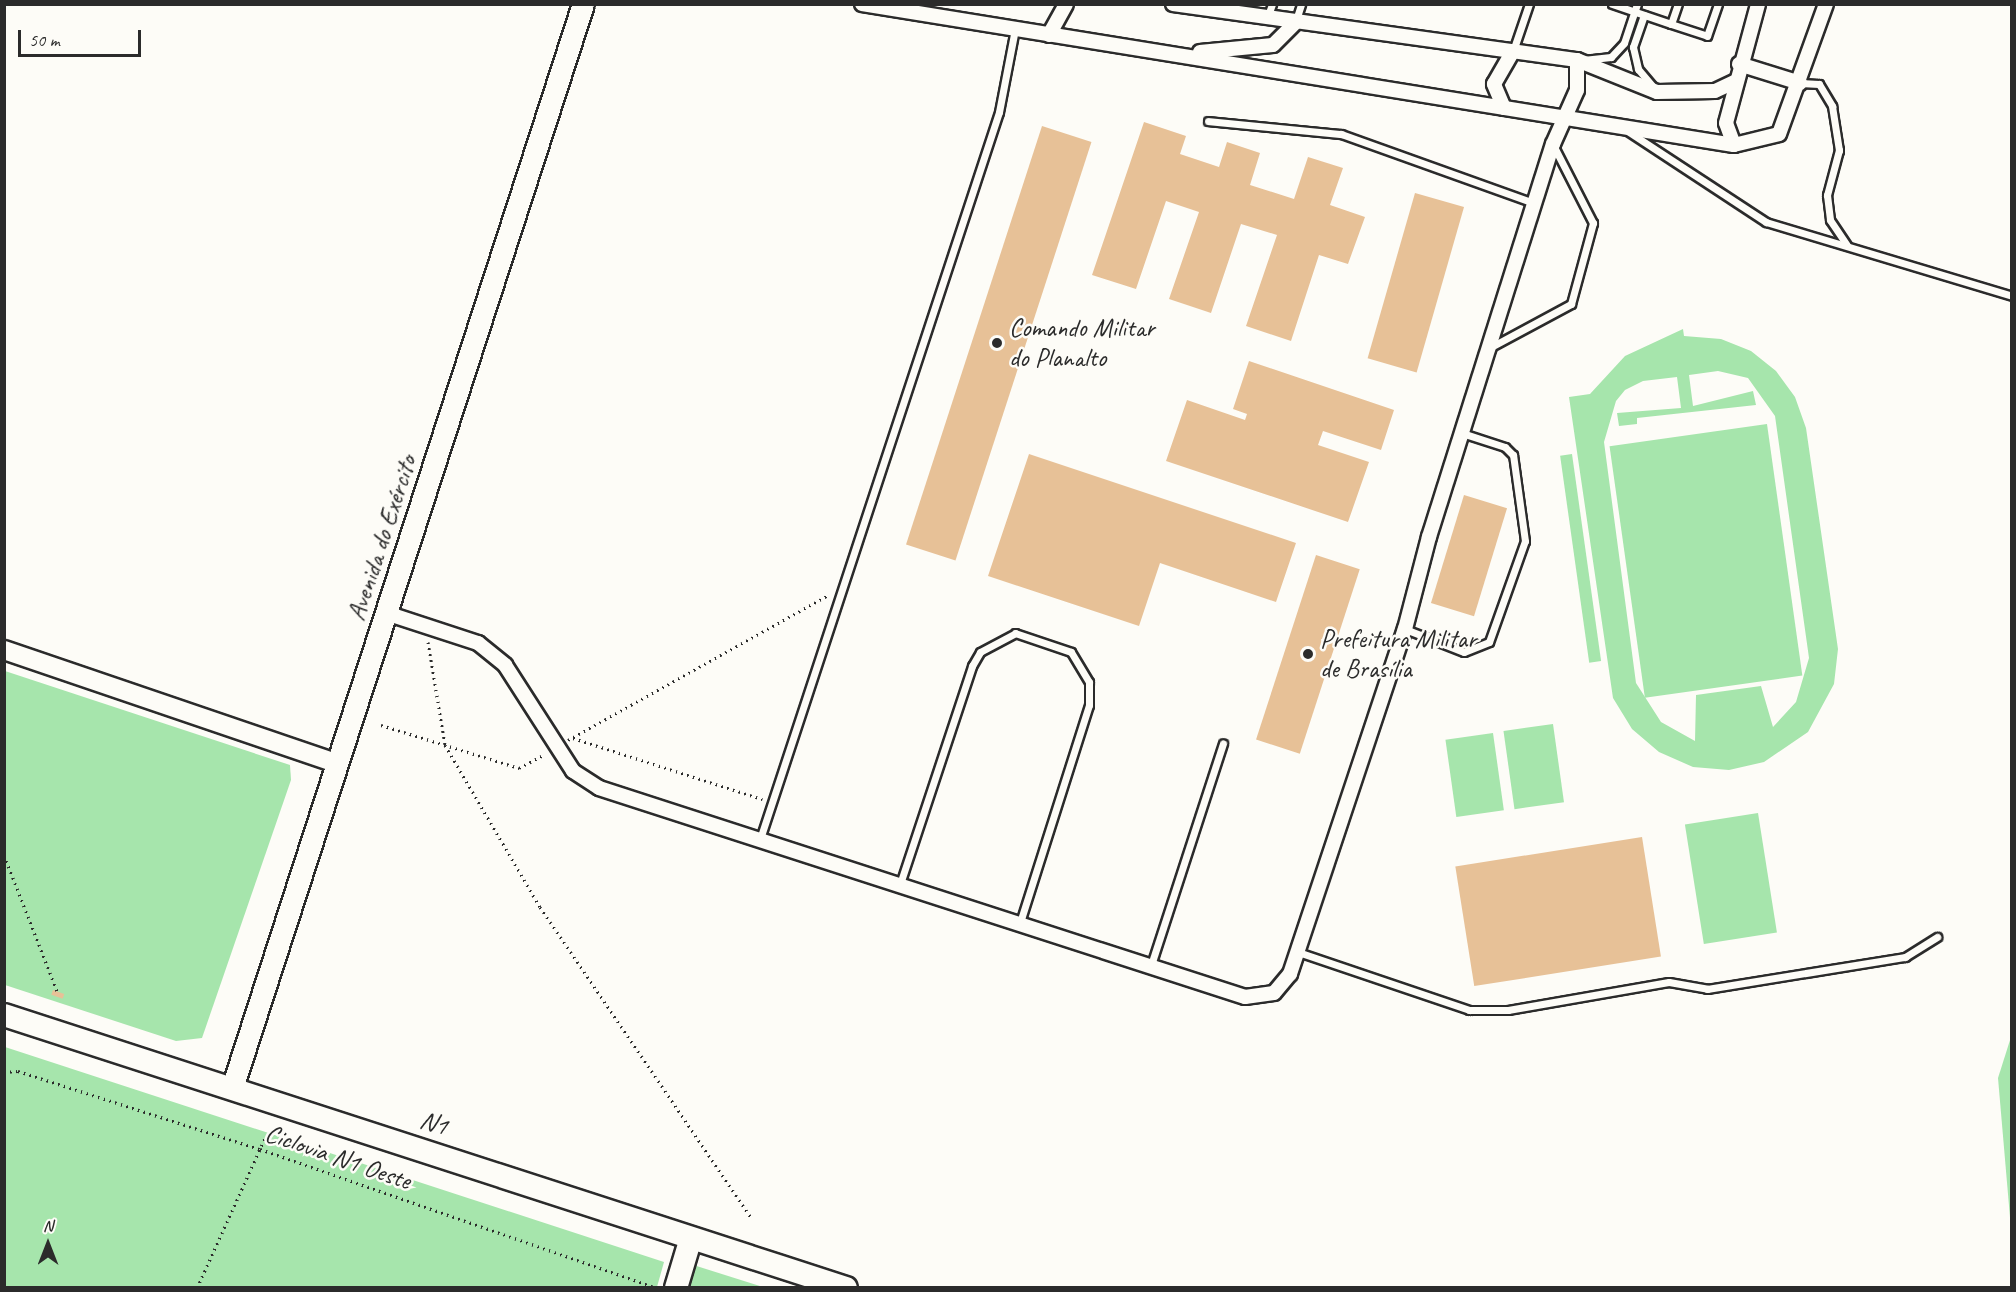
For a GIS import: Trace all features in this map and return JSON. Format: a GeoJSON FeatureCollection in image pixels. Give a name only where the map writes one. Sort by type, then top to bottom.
{"type":"FeatureCollection","features":[{"type":"Feature","properties":{"kind":"highway","name":"N1"},"geometry":{"type":"LineString","coordinates":[[4,1015],[232,1088],[690,1241],[846,1287]]}},
{"type":"Feature","properties":{"kind":"highway"},"geometry":{"type":"LineString","coordinates":[[676,1287],[690,1241]]}},
{"type":"Feature","properties":{"kind":"main road","name":"Avenida do Exército"},"geometry":{"type":"LineString","coordinates":[[232,1088],[335,763],[386,613],[583,4]]}},
{"type":"Feature","properties":{"kind":"main road"},"geometry":{"type":"LineString","coordinates":[[4,650],[335,763]]}},
{"type":"Feature","properties":{"kind":"street"},"geometry":{"type":"LineString","coordinates":[[862,4],[924,10],[1049,35],[1174,53],[1734,145],[1779,135],[1800,82],[1826,4]]}},
{"type":"Feature","properties":{"kind":"street"},"geometry":{"type":"LineString","coordinates":[[1049,35],[1066,4]]}},
{"type":"Feature","properties":{"kind":"street"},"geometry":{"type":"LineString","coordinates":[[1173,4],[1270,11],[1295,23],[1577,60],[1656,92],[1715,91],[1734,82]]}},
{"type":"Feature","properties":{"kind":"street"},"geometry":{"type":"LineString","coordinates":[[1734,145],[1726,123],[1734,82],[1758,4]]}},
{"type":"Feature","properties":{"kind":"street"},"geometry":{"type":"LineString","coordinates":[[1174,53],[1273,45],[1295,23]]}},
{"type":"Feature","properties":{"kind":"street"},"geometry":{"type":"LineString","coordinates":[[1504,108],[1494,84],[1513,51]]}},
{"type":"Feature","properties":{"kind":"street"},"geometry":{"type":"LineString","coordinates":[[386,613],[478,643],[505,665],[555,748],[573,771],[599,788],[1245,997],[1274,993],[1290,975],[1405,629],[1462,433],[1561,118],[1577,90],[1577,60]]}},
{"type":"Feature","properties":{"kind":"street"},"geometry":{"type":"LineString","coordinates":[[1739,64],[1800,82]]}},
{"type":"Feature","properties":{"kind":"lane"},"geometry":{"type":"LineString","coordinates":[[1295,23],[1301,4]]}},
{"type":"Feature","properties":{"kind":"lane"},"geometry":{"type":"LineString","coordinates":[[1513,51],[1529,4]]}},
{"type":"Feature","properties":{"kind":"lane"},"geometry":{"type":"LineString","coordinates":[[1612,4],[1636,8],[1644,15],[1707,36],[1718,4]]}},
{"type":"Feature","properties":{"kind":"lane"},"geometry":{"type":"LineString","coordinates":[[1671,24],[1678,4]]}},
{"type":"Feature","properties":{"kind":"lane"},"geometry":{"type":"LineString","coordinates":[[1577,60],[1611,57],[1624,43],[1636,8]]}},
{"type":"Feature","properties":{"kind":"lane"},"geometry":{"type":"LineString","coordinates":[[1644,15],[1634,48],[1638,69],[1656,92]]}},
{"type":"Feature","properties":{"kind":"lane"},"geometry":{"type":"LineString","coordinates":[[760,839],[999,111],[1015,29]]}},
{"type":"Feature","properties":{"kind":"lane"},"geometry":{"type":"LineString","coordinates":[[1800,82],[1820,84],[1832,106],[1839,150],[1827,195],[1830,220],[1847,245]]}},
{"type":"Feature","properties":{"kind":"lane"},"geometry":{"type":"LineString","coordinates":[[1208,121],[1341,134],[1534,203]]}},
{"type":"Feature","properties":{"kind":"lane"},"geometry":{"type":"LineString","coordinates":[[1622,127],[1766,222],[2012,296]]}},
{"type":"Feature","properties":{"kind":"lane"},"geometry":{"type":"LineString","coordinates":[[1488,348],[1571,304],[1593,223],[1553,144]]}},
{"type":"Feature","properties":{"kind":"lane"},"geometry":{"type":"LineString","coordinates":[[1405,629],[1464,652],[1489,642],[1525,541],[1513,455],[1505,447],[1462,433]]}},
{"type":"Feature","properties":{"kind":"lane"},"geometry":{"type":"LineString","coordinates":[[900,884],[972,666],[980,652],[1015,633],[1071,652],[1089,682],[1089,705],[1020,923]]}},
{"type":"Feature","properties":{"kind":"lane"},"geometry":{"type":"LineString","coordinates":[[1151,965],[1223,743]]}},
{"type":"Feature","properties":{"kind":"lane"},"geometry":{"type":"LineString","coordinates":[[1298,952],[1469,1010],[1508,1010],[1669,982],[1707,989],[1905,957],[1936,937]]}},
{"type":"Feature","properties":{"kind":"path"},"geometry":{"type":"LineString","coordinates":[[564,743],[829,596]]}},
{"type":"Feature","properties":{"kind":"path"},"geometry":{"type":"LineString","coordinates":[[425,625],[445,745],[540,907],[751,1217]]}},
{"type":"Feature","properties":{"kind":"path"},"geometry":{"type":"LineString","coordinates":[[381,725],[519,768],[543,755]]}},
{"type":"Feature","properties":{"kind":"path"},"geometry":{"type":"LineString","coordinates":[[573,738],[773,803]]}},
{"type":"Feature","properties":{"kind":"path"},"geometry":{"type":"LineString","coordinates":[[4,855],[57,991]]}},
{"type":"Feature","properties":{"kind":"path","name":"Ciclovia N1 Oeste"},"geometry":{"type":"LineString","coordinates":[[4,1072],[18,1071],[261,1149],[657,1287]]}},
{"type":"Feature","properties":{"kind":"path"},"geometry":{"type":"LineString","coordinates":[[197,1287],[266,1136]]}},
{"type":"Feature","properties":{"kind":"green space"},"geometry":{"type":"Polygon","coordinates":[[[1683,329],[1684,336],[1721,339],[1751,351],[1776,371],[1795,397],[1806,428],[1838,649],[1834,684],[1808,732],[1764,762],[1729,770],[1693,767],[1659,752],[1632,729],[1613,698],[1569,397],[1590,394],[1625,356],[1683,329]],[[1718,371],[1689,375],[1693,406],[1753,391],[1756,405],[1637,418],[1637,424],[1619,426],[1617,413],[1681,408],[1677,377],[1643,381],[1625,390],[1616,401],[1604,442],[1636,683],[1661,722],[1695,741],[1696,695],[1761,686],[1773,727],[1796,702],[1809,658],[1775,416],[1748,378],[1718,371]]]}},
{"type":"Feature","properties":{"kind":"green space"},"geometry":{"type":"Polygon","coordinates":[[[1767,424],[1802,676],[1645,698],[1610,446],[1767,424]]]}},
{"type":"Feature","properties":{"kind":"green space"},"geometry":{"type":"Polygon","coordinates":[[[1572,454],[1601,661],[1589,663],[1560,456],[1572,454]]]}},
{"type":"Feature","properties":{"kind":"green space"},"geometry":{"type":"Polygon","coordinates":[[[5,671],[290,765],[291,780],[202,1038],[176,1041],[5,985],[5,671]]]}},
{"type":"Feature","properties":{"kind":"green space"},"geometry":{"type":"Polygon","coordinates":[[[1553,724],[1564,802],[1514,809],[1503,731],[1553,724]]]}},
{"type":"Feature","properties":{"kind":"green space"},"geometry":{"type":"Polygon","coordinates":[[[1493,733],[1504,810],[1456,817],[1445,740],[1493,733]]]}},
{"type":"Feature","properties":{"kind":"green space"},"geometry":{"type":"Polygon","coordinates":[[[1758,813],[1777,933],[1704,944],[1685,825],[1758,813]]]}},
{"type":"Feature","properties":{"kind":"green space"},"geometry":{"type":"Polygon","coordinates":[[[2012,1037],[2011,1229],[1998,1078],[2012,1037]]]}},
{"type":"Feature","properties":{"kind":"green space"},"geometry":{"type":"Polygon","coordinates":[[[5,1047],[664,1262],[657,1287],[5,1287],[5,1047]]]}},
{"type":"Feature","properties":{"kind":"green space"},"geometry":{"type":"Polygon","coordinates":[[[687,1263],[763,1287],[679,1288],[687,1263]]]}},
{"type":"Feature","properties":{"kind":"building"},"geometry":{"type":"Polygon","coordinates":[[[1144,122],[1186,136],[1180,154],[1219,167],[1227,142],[1260,153],[1250,185],[1294,199],[1308,157],[1343,168],[1330,205],[1365,217],[1348,264],[1319,255],[1291,341],[1246,326],[1277,235],[1241,224],[1211,313],[1169,299],[1199,212],[1166,201],[1136,289],[1092,275],[1144,122]]]}},
{"type":"Feature","properties":{"kind":"building","name":"Comando Militar do Planalto"},"geometry":{"type":"Polygon","coordinates":[[[1042,126],[1091,142],[955,561],[906,544],[1042,126]]]}},
{"type":"Feature","properties":{"kind":"building"},"geometry":{"type":"Polygon","coordinates":[[[1415,193],[1464,207],[1417,372],[1368,358],[1415,193]]]}},
{"type":"Feature","properties":{"kind":"building"},"geometry":{"type":"Polygon","coordinates":[[[1249,361],[1394,410],[1381,450],[1323,431],[1318,445],[1369,462],[1348,522],[1166,461],[1187,400],[1245,420],[1247,414],[1233,409],[1249,361]]]}},
{"type":"Feature","properties":{"kind":"building"},"geometry":{"type":"Polygon","coordinates":[[[1029,454],[1296,543],[1276,602],[1160,563],[1139,626],[988,576],[1029,454]]]}},
{"type":"Feature","properties":{"kind":"building"},"geometry":{"type":"Polygon","coordinates":[[[1464,495],[1507,508],[1474,616],[1431,603],[1464,495]]]}},
{"type":"Feature","properties":{"kind":"building","name":"Prefeitura Militar de Brasília"},"geometry":{"type":"Polygon","coordinates":[[[1316,555],[1360,569],[1300,754],[1256,740],[1316,555]]]}},
{"type":"Feature","properties":{"kind":"building"},"geometry":{"type":"Polygon","coordinates":[[[1642,837],[1661,957],[1474,986],[1455,867],[1642,837]]]}},
{"type":"Feature","properties":{"kind":"building"},"geometry":{"type":"Polygon","coordinates":[[[53,990],[64,994],[63,999],[51,995],[53,990]]]}},
{"type":"Feature","properties":{"kind":"place","name":"Comando Militar do Planalto"},"geometry":{"type":"Point","coordinates":[997,343]}},
{"type":"Feature","properties":{"kind":"place","name":"Prefeitura Militar de Brasília"},"geometry":{"type":"Point","coordinates":[1308,654]}}]}
